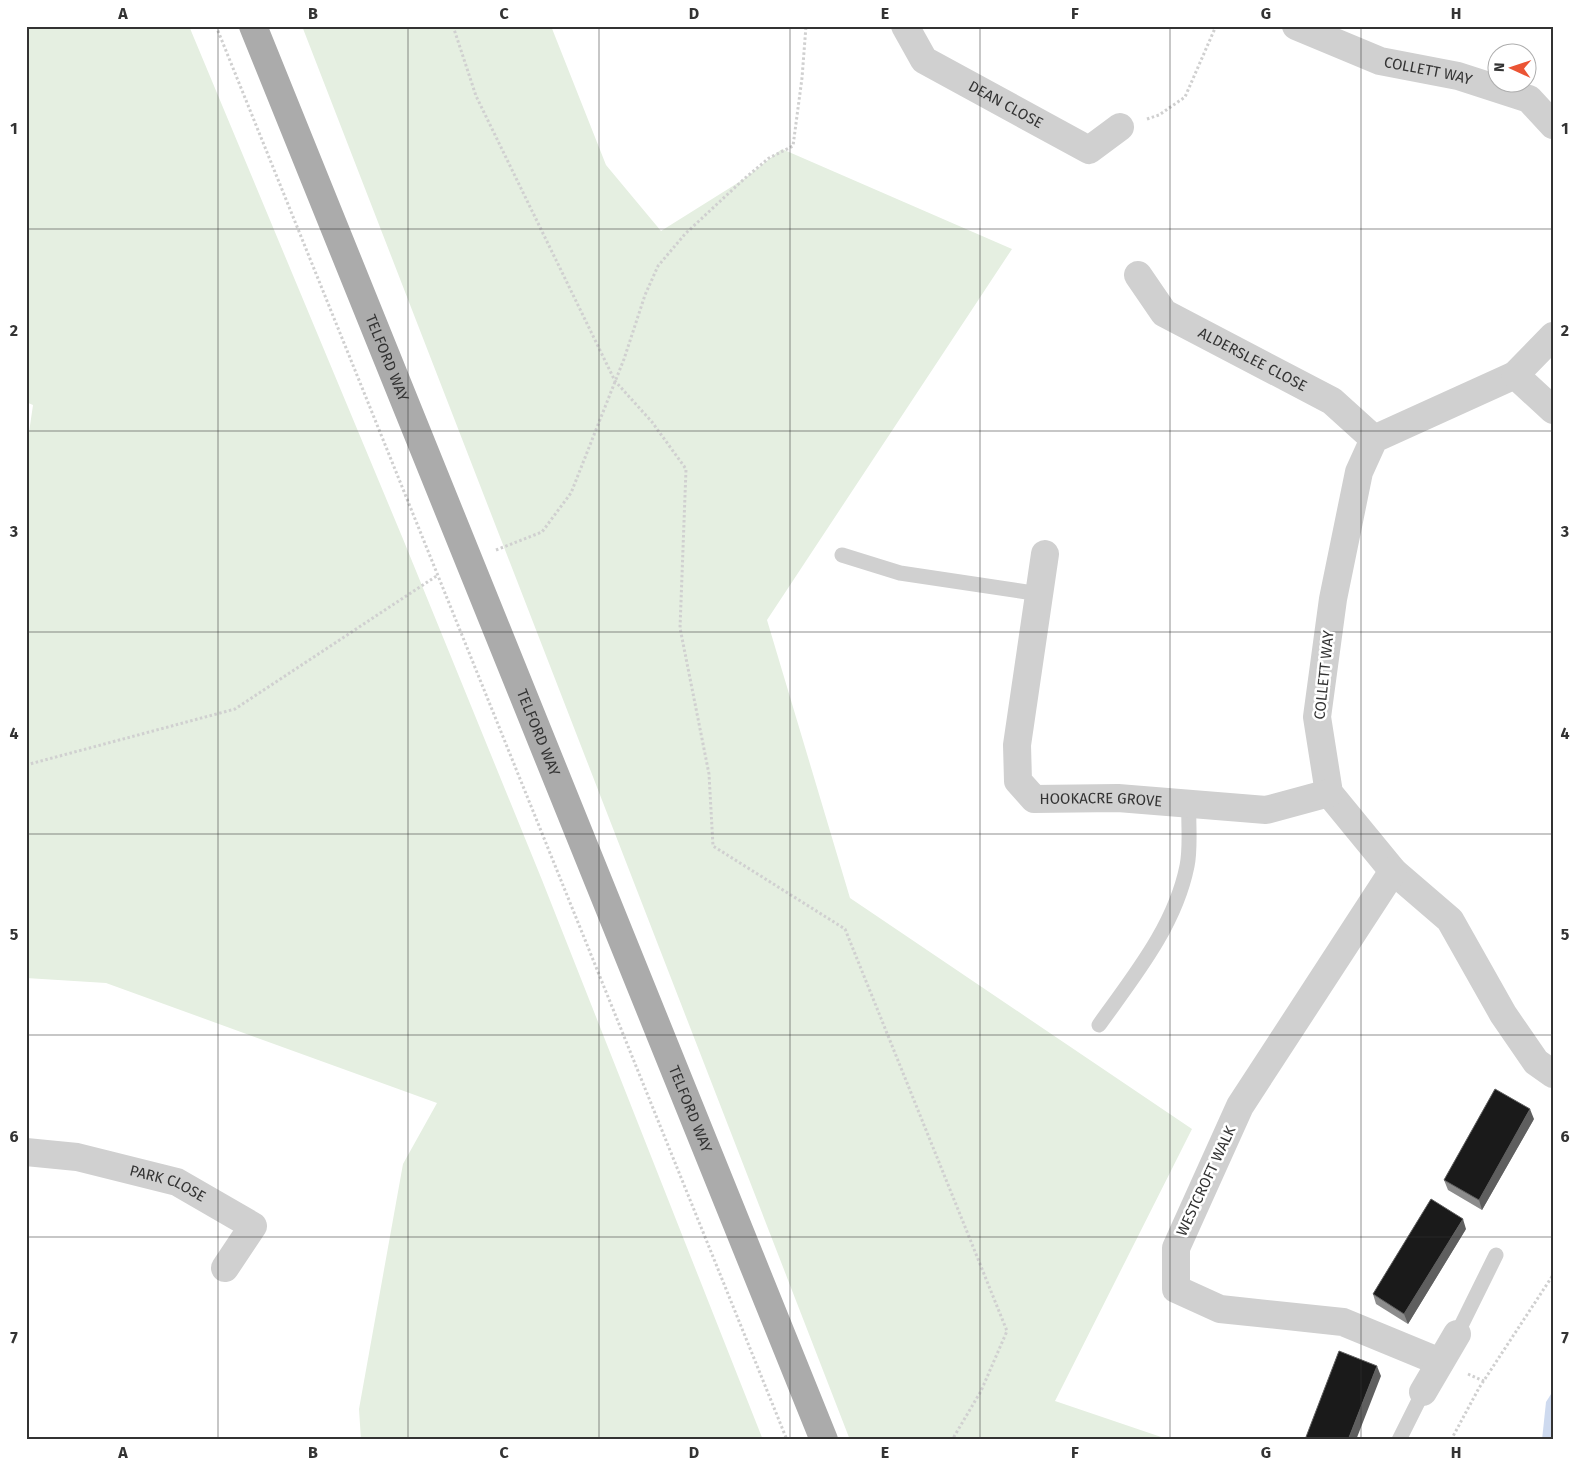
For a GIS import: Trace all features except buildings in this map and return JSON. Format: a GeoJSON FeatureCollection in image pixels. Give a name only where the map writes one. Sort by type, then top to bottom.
{"type":"FeatureCollection","features":[{"type":"Feature","properties":{"kind":"main road","name":"TELFORD WAY"},"geometry":{"type":"LineString","coordinates":[[253,26],[824,1440]]}},
{"type":"Feature","properties":{"kind":"street","name":"DEAN CLOSE"},"geometry":{"type":"LineString","coordinates":[[905,26],[924,60],[1089,150],[1120,127]]}},
{"type":"Feature","properties":{"kind":"street","name":"COLLETT WAY"},"geometry":{"type":"LineString","coordinates":[[1296,26],[1380,61],[1458,76],[1529,99],[1553,125]]}},
{"type":"Feature","properties":{"kind":"street","name":"ALDERSLEE CLOSE"},"geometry":{"type":"LineString","coordinates":[[1138,275],[1164,313],[1332,401],[1374,439]]}},
{"type":"Feature","properties":{"kind":"street"},"geometry":{"type":"LineString","coordinates":[[1374,439],[1515,375],[1553,336]]}},
{"type":"Feature","properties":{"kind":"street"},"geometry":{"type":"LineString","coordinates":[[1515,375],[1553,410]]}},
{"type":"Feature","properties":{"kind":"street","name":"COLLETT WAY"},"geometry":{"type":"LineString","coordinates":[[1328,792],[1317,717],[1333,599],[1359,472],[1374,439]]}},
{"type":"Feature","properties":{"kind":"street","name":"HOOKACRE GROVE"},"geometry":{"type":"LineString","coordinates":[[1045,554],[1017,745],[1018,781],[1034,799],[1118,798],[1266,810],[1328,792]]}},
{"type":"Feature","properties":{"kind":"street"},"geometry":{"type":"LineString","coordinates":[[1328,792],[1393,871],[1450,920],[1503,1014],[1536,1062],[1553,1074]]}},
{"type":"Feature","properties":{"kind":"street","name":"WESTCROFT WALK"},"geometry":{"type":"LineString","coordinates":[[1393,871],[1240,1106],[1176,1248],[1176,1289],[1220,1309],[1343,1322],[1440,1362]]}},
{"type":"Feature","properties":{"kind":"street","name":"PARK CLOSE"},"geometry":{"type":"LineString","coordinates":[[26,1152],[77,1157],[176,1182],[253,1226],[225,1268]]}},
{"type":"Feature","properties":{"kind":"street"},"geometry":{"type":"LineString","coordinates":[[1423,1392],[1458,1334]]}},
{"type":"Feature","properties":{"kind":"lane"},"geometry":{"type":"LineString","coordinates":[[842,555],[900,573],[1040,594]]}},
{"type":"Feature","properties":{"kind":"lane"},"geometry":{"type":"LineString","coordinates":[[1099,1025],[1144,963],[1175,906],[1187,865],[1189,805]]}},
{"type":"Feature","properties":{"kind":"lane"},"geometry":{"type":"LineString","coordinates":[[1458,1334],[1496,1255]]}},
{"type":"Feature","properties":{"kind":"lane"},"geometry":{"type":"LineString","coordinates":[[1399,1440],[1423,1392]]}},
{"type":"Feature","properties":{"kind":"path"},"geometry":{"type":"LineString","coordinates":[[216,26],[787,1440]]}},
{"type":"Feature","properties":{"kind":"path"},"geometry":{"type":"LineString","coordinates":[[453,26],[476,96],[615,381],[652,422],[686,469],[680,628],[709,774],[713,846],[845,929],[1007,1331],[980,1391],[952,1440]]}},
{"type":"Feature","properties":{"kind":"path"},"geometry":{"type":"LineString","coordinates":[[26,765],[235,709],[438,575],[469,560],[542,532],[571,493],[615,381],[645,295],[658,266],[685,234],[744,179],[769,158],[793,146],[802,78],[806,26]]}},
{"type":"Feature","properties":{"kind":"path"},"geometry":{"type":"LineString","coordinates":[[1120,127],[1159,115],[1185,98],[1216,26]]}},
{"type":"Feature","properties":{"kind":"path"},"geometry":{"type":"LineString","coordinates":[[1451,1440],[1479,1388],[1553,1275]]}},
{"type":"Feature","properties":{"kind":"green space"},"geometry":{"type":"Polygon","coordinates":[[[26,26],[189,26],[403,539],[542,880],[763,1440],[361,1440],[359,1409],[403,1164],[437,1103],[106,983],[26,978],[26,453],[33,405],[26,402],[26,26]]]}},
{"type":"Feature","properties":{"kind":"green space"},"geometry":{"type":"Polygon","coordinates":[[[302,26],[551,26],[606,165],[661,231],[744,179],[782,149],[1012,249],[767,620],[850,898],[1192,1129],[1055,1401],[1170,1440],[850,1440],[302,26]]]}},
{"type":"Feature","properties":{"kind":"water"},"geometry":{"type":"Polygon","coordinates":[[[1553,1391],[1553,1440],[1542,1440],[1546,1402],[1553,1391]]]}}]}
